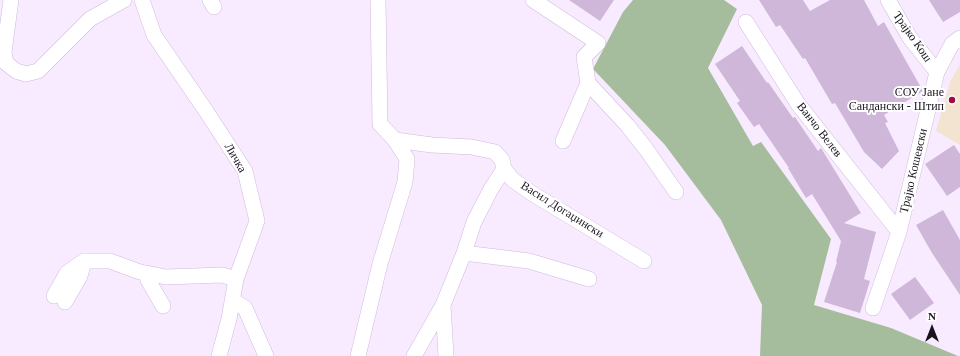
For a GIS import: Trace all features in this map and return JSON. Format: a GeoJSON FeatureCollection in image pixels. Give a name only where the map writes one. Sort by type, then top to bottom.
{"type":"FeatureCollection","features":[{"type":"Feature","properties":{"kind":"street"},"geometry":{"type":"LineString","coordinates":[[11,0],[4,52],[6,63],[16,71],[26,74],[38,71],[90,19],[124,0]]}},
{"type":"Feature","properties":{"kind":"street","name":"Личка"},"geometry":{"type":"LineString","coordinates":[[142,0],[154,35],[206,111],[245,172],[257,221],[236,279],[229,319],[219,356]]}},
{"type":"Feature","properties":{"kind":"street"},"geometry":{"type":"LineString","coordinates":[[358,356],[380,264],[405,182],[406,159],[395,140],[380,124],[378,0]]}},
{"type":"Feature","properties":{"kind":"street"},"geometry":{"type":"LineString","coordinates":[[533,0],[598,43],[584,57],[588,83],[563,141]]}},
{"type":"Feature","properties":{"kind":"street","name":"Трајко Кош"},"geometry":{"type":"LineString","coordinates":[[888,0],[910,38],[937,72]]}},
{"type":"Feature","properties":{"kind":"street","name":"Ванчо Велев"},"geometry":{"type":"LineString","coordinates":[[746,22],[798,104],[899,232]]}},
{"type":"Feature","properties":{"kind":"street","name":"Трајко Кошевски"},"geometry":{"type":"LineString","coordinates":[[873,308],[899,232],[937,72],[952,44],[960,38]]}},
{"type":"Feature","properties":{"kind":"street"},"geometry":{"type":"LineString","coordinates":[[588,83],[646,149],[676,192]]}},
{"type":"Feature","properties":{"kind":"street","name":"Васил Догаџински"},"geometry":{"type":"LineString","coordinates":[[395,140],[432,145],[472,147],[495,152],[502,160],[504,169],[513,180],[533,194],[644,261]]}},
{"type":"Feature","properties":{"kind":"street"},"geometry":{"type":"LineString","coordinates":[[414,356],[443,305],[464,253],[474,222],[491,189],[504,169]]}},
{"type":"Feature","properties":{"kind":"street"},"geometry":{"type":"LineString","coordinates":[[464,253],[529,261],[589,279]]}},
{"type":"Feature","properties":{"kind":"street"},"geometry":{"type":"LineString","coordinates":[[60,299],[67,273],[84,261],[110,261],[147,273],[166,277],[222,275],[236,279]]}},
{"type":"Feature","properties":{"kind":"street"},"geometry":{"type":"LineString","coordinates":[[147,273],[148,280],[163,306]]}},
{"type":"Feature","properties":{"kind":"street"},"geometry":{"type":"LineString","coordinates":[[232,300],[245,308],[266,356]]}},
{"type":"Feature","properties":{"kind":"street"},"geometry":{"type":"LineString","coordinates":[[443,305],[446,356]]}},
{"type":"Feature","properties":{"kind":"shaded area","name":"СОУ Јане Сандански - Штип"},"geometry":{"type":"Polygon","coordinates":[[[960,64],[960,145],[936,131],[950,82],[960,64]]]}},
{"type":"Feature","properties":{"kind":"green space"},"geometry":{"type":"Polygon","coordinates":[[[633,0],[724,0],[737,9],[708,68],[753,146],[761,142],[831,239],[814,305],[891,328],[958,356],[760,356],[762,305],[721,220],[665,145],[593,69],[623,12],[633,0]]]}},
{"type":"Feature","properties":{"kind":"building"},"geometry":{"type":"Polygon","coordinates":[[[569,0],[614,0],[600,21],[569,0]]]}},
{"type":"Feature","properties":{"kind":"building"},"geometry":{"type":"Polygon","coordinates":[[[759,0],[803,0],[810,11],[830,0],[864,0],[878,26],[884,22],[923,91],[884,115],[888,122],[885,123],[899,151],[882,169],[864,152],[835,103],[832,104],[805,58],[803,59],[780,25],[776,27],[759,0]]]}},
{"type":"Feature","properties":{"kind":"building"},"geometry":{"type":"Polygon","coordinates":[[[929,0],[960,0],[960,12],[943,22],[929,0]]]}},
{"type":"Feature","properties":{"kind":"building"},"geometry":{"type":"Polygon","coordinates":[[[742,46],[767,83],[768,82],[793,118],[795,117],[818,151],[821,148],[861,213],[844,223],[876,232],[864,279],[870,281],[860,313],[824,302],[837,262],[841,241],[812,194],[806,198],[789,168],[759,124],[754,127],[737,103],[740,101],[715,64],[742,46]]]}},
{"type":"Feature","properties":{"kind":"building"},"geometry":{"type":"Polygon","coordinates":[[[954,145],[960,154],[960,187],[947,196],[925,164],[954,145]]]}},
{"type":"Feature","properties":{"kind":"building"},"geometry":{"type":"Polygon","coordinates":[[[943,210],[960,240],[960,295],[932,253],[916,225],[943,210]]]}},
{"type":"Feature","properties":{"kind":"building"},"geometry":{"type":"Polygon","coordinates":[[[915,277],[934,303],[910,320],[891,294],[915,277]]]}},
{"type":"Feature","properties":{"kind":"place","name":"СОУ Јане Сандански - Штип"},"geometry":{"type":"Point","coordinates":[952,100]}}]}
